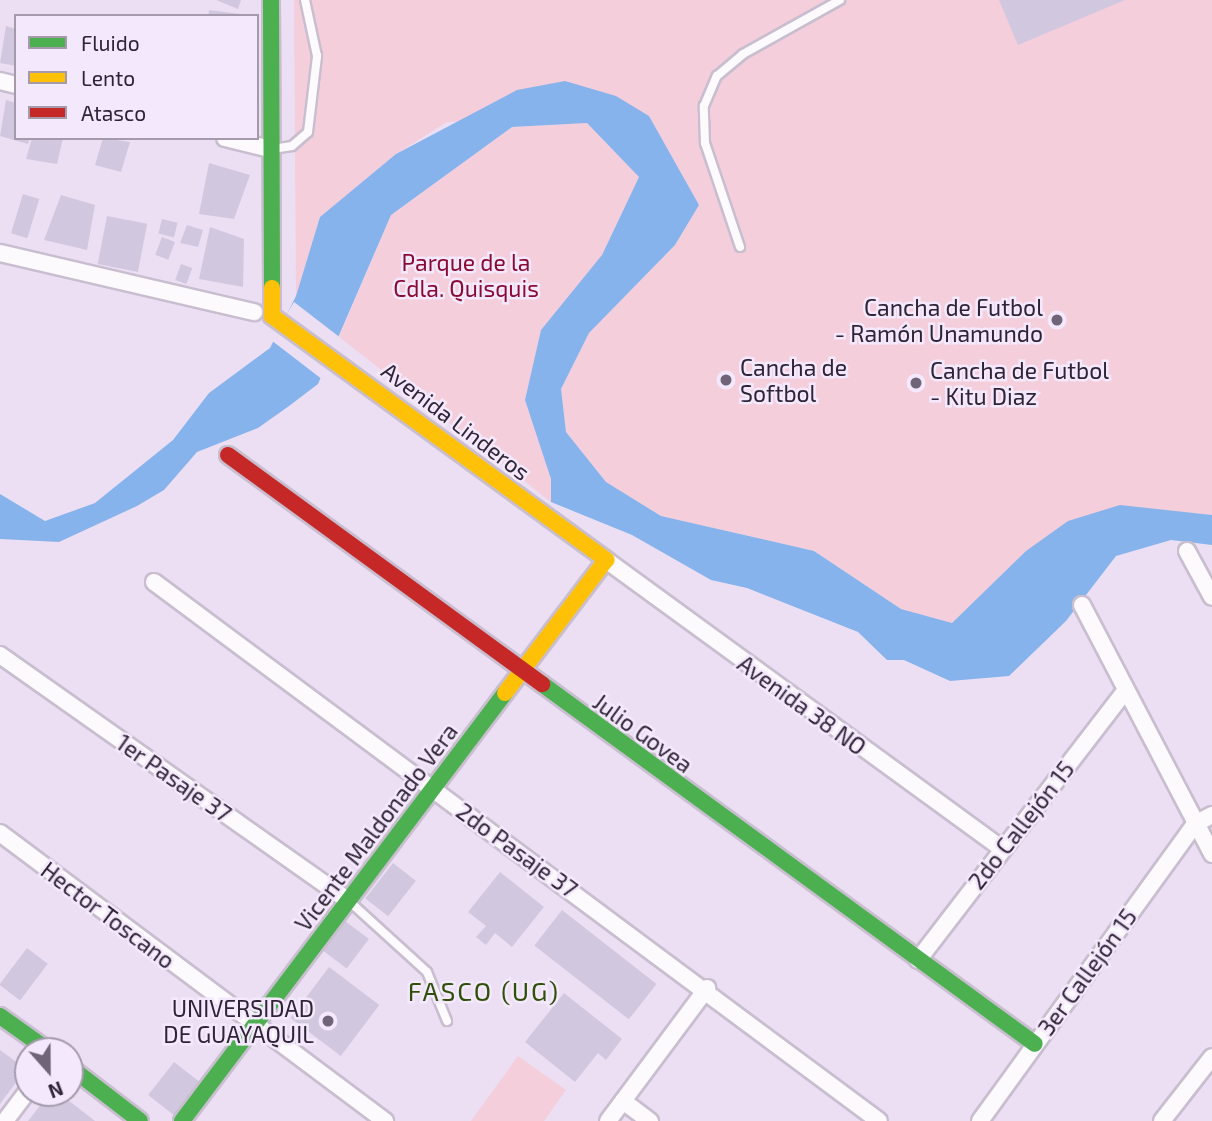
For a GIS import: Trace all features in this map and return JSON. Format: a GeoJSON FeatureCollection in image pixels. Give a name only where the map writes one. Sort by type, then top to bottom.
{"type":"FeatureCollection","features":[{"type":"Feature","properties":{"kind":"street"},"geometry":{"type":"LineString","coordinates":[[233,140],[270,149],[271,0]]}},
{"type":"Feature","properties":{"kind":"street","name":"Avenida Linderos"},"geometry":{"type":"LineString","coordinates":[[270,149],[269,309],[278,320],[354,373],[606,560]]}},
{"type":"Feature","properties":{"kind":"street"},"geometry":{"type":"LineString","coordinates":[[0,253],[254,312]]}},
{"type":"Feature","properties":{"kind":"street","name":"Julio Govea"},"geometry":{"type":"LineString","coordinates":[[228,455],[521,673],[1035,1045]]}},
{"type":"Feature","properties":{"kind":"street"},"geometry":{"type":"LineString","coordinates":[[1187,551],[1212,597]]}},
{"type":"Feature","properties":{"kind":"street","name":"Vicente Maldonado Vera"},"geometry":{"type":"LineString","coordinates":[[182,1121],[606,560]]}},
{"type":"Feature","properties":{"kind":"street","name":"Avenida 38 NO"},"geometry":{"type":"LineString","coordinates":[[606,560],[1001,848]]}},
{"type":"Feature","properties":{"kind":"street","name":"2do Pasaje 37"},"geometry":{"type":"LineString","coordinates":[[153,582],[707,988],[879,1121]]}},
{"type":"Feature","properties":{"kind":"street"},"geometry":{"type":"LineString","coordinates":[[1082,605],[1212,854]]}},
{"type":"Feature","properties":{"kind":"street","name":"1er Pasaje 37"},"geometry":{"type":"LineString","coordinates":[[0,655],[349,901]]}},
{"type":"Feature","properties":{"kind":"street","name":"2do Callejón 15"},"geometry":{"type":"LineString","coordinates":[[918,960],[1001,848],[1125,691]]}},
{"type":"Feature","properties":{"kind":"street"},"geometry":{"type":"LineString","coordinates":[[1195,824],[1212,815]]}},
{"type":"Feature","properties":{"kind":"street","name":"3er Callejón 15"},"geometry":{"type":"LineString","coordinates":[[980,1121],[1195,824]]}},
{"type":"Feature","properties":{"kind":"street","name":"Hector Toscano"},"geometry":{"type":"LineString","coordinates":[[0,833],[385,1121]]}},
{"type":"Feature","properties":{"kind":"street"},"geometry":{"type":"LineString","coordinates":[[608,1121],[707,988]]}},
{"type":"Feature","properties":{"kind":"street"},"geometry":{"type":"LineString","coordinates":[[0,1016],[29,1037]]}},
{"type":"Feature","properties":{"kind":"street"},"geometry":{"type":"LineString","coordinates":[[1162,1121],[1212,1057]]}},
{"type":"Feature","properties":{"kind":"street"},"geometry":{"type":"LineString","coordinates":[[84,1078],[140,1121]]}},
{"type":"Feature","properties":{"kind":"street"},"geometry":{"type":"LineString","coordinates":[[623,1101],[650,1121]]}},
{"type":"Feature","properties":{"kind":"lane"},"geometry":{"type":"LineString","coordinates":[[270,149],[292,146],[308,132],[317,56],[305,0]]}},
{"type":"Feature","properties":{"kind":"lane"},"geometry":{"type":"LineString","coordinates":[[740,247],[705,143],[704,106],[718,75],[743,54],[840,0]]}},
{"type":"Feature","properties":{"kind":"lane"},"geometry":{"type":"LineString","coordinates":[[349,901],[427,972],[447,1021]]}},
{"type":"Feature","properties":{"kind":"green space"},"geometry":{"type":"Polygon","coordinates":[[[294,0],[1212,0],[1212,515],[1181,512],[1026,551],[952,623],[901,609],[814,551],[661,516],[606,482],[566,432],[561,389],[589,333],[675,245],[699,205],[649,116],[447,122],[396,154],[320,217],[296,296],[294,0]]]}},
{"type":"Feature","properties":{"kind":"green space","name":"Parque de la Cdla. Quisquis"},"geometry":{"type":"Polygon","coordinates":[[[587,123],[639,177],[602,255],[541,331],[525,400],[551,479],[551,502],[339,337],[391,215],[512,127],[587,123]]]}},
{"type":"Feature","properties":{"kind":"green space"},"geometry":{"type":"Polygon","coordinates":[[[518,1056],[566,1090],[544,1121],[471,1121],[518,1056]]]}},
{"type":"Feature","properties":{"kind":"water"},"geometry":{"type":"Polygon","coordinates":[[[565,81],[616,96],[649,116],[699,205],[675,245],[589,333],[561,389],[566,432],[606,482],[661,516],[814,551],[901,609],[952,623],[1026,551],[1068,521],[1120,505],[1212,515],[1212,545],[1171,540],[1116,556],[1066,621],[1009,676],[950,681],[904,660],[887,660],[858,632],[747,588],[711,580],[632,535],[551,502],[551,479],[525,400],[541,330],[602,255],[639,177],[587,123],[512,127],[391,215],[318,384],[258,428],[197,452],[164,490],[137,506],[59,542],[0,539],[0,494],[45,521],[95,503],[173,440],[209,393],[270,348],[296,296],[320,217],[396,154],[517,90],[565,81]]]}},
{"type":"Feature","properties":{"kind":"pier"},"geometry":{"type":"Polygon","coordinates":[[[294,302],[342,339],[323,380],[271,340],[294,302]]]}},
{"type":"Feature","properties":{"kind":"building"},"geometry":{"type":"Polygon","coordinates":[[[216,0],[241,0],[238,9],[216,0]]]}},
{"type":"Feature","properties":{"kind":"building"},"geometry":{"type":"Polygon","coordinates":[[[999,0],[1125,0],[1018,45],[999,0]]]}},
{"type":"Feature","properties":{"kind":"building"},"geometry":{"type":"Polygon","coordinates":[[[209,10],[240,14],[208,14],[209,10]]]}},
{"type":"Feature","properties":{"kind":"building"},"geometry":{"type":"Polygon","coordinates":[[[6,26],[14,28],[14,66],[0,63],[6,26]]]}},
{"type":"Feature","properties":{"kind":"building"},"geometry":{"type":"Polygon","coordinates":[[[6,100],[14,102],[14,140],[0,136],[6,100]]]}},
{"type":"Feature","properties":{"kind":"building"},"geometry":{"type":"Polygon","coordinates":[[[14,140],[29,140],[28,144],[14,140]]]}},
{"type":"Feature","properties":{"kind":"building"},"geometry":{"type":"Polygon","coordinates":[[[31,140],[63,140],[57,164],[26,159],[31,140]]]}},
{"type":"Feature","properties":{"kind":"building"},"geometry":{"type":"Polygon","coordinates":[[[102,140],[130,142],[121,172],[95,165],[102,140]]]}},
{"type":"Feature","properties":{"kind":"building"},"geometry":{"type":"Polygon","coordinates":[[[209,163],[250,175],[234,219],[199,214],[209,163]]]}},
{"type":"Feature","properties":{"kind":"building"},"geometry":{"type":"Polygon","coordinates":[[[23,194],[39,199],[27,238],[11,233],[23,194]]]}},
{"type":"Feature","properties":{"kind":"building"},"geometry":{"type":"Polygon","coordinates":[[[61,195],[95,205],[87,250],[44,240],[61,195]]]}},
{"type":"Feature","properties":{"kind":"building"},"geometry":{"type":"Polygon","coordinates":[[[107,216],[147,224],[138,272],[98,264],[107,216]]]}},
{"type":"Feature","properties":{"kind":"building"},"geometry":{"type":"Polygon","coordinates":[[[162,219],[178,223],[174,237],[158,234],[162,219]]]}},
{"type":"Feature","properties":{"kind":"building"},"geometry":{"type":"Polygon","coordinates":[[[187,225],[203,230],[198,247],[180,243],[187,225]]]}},
{"type":"Feature","properties":{"kind":"building"},"geometry":{"type":"Polygon","coordinates":[[[210,227],[244,239],[243,287],[199,279],[210,227]]]}},
{"type":"Feature","properties":{"kind":"building"},"geometry":{"type":"Polygon","coordinates":[[[162,237],[175,242],[168,260],[155,255],[162,237]]]}},
{"type":"Feature","properties":{"kind":"building"},"geometry":{"type":"Polygon","coordinates":[[[181,264],[192,268],[186,284],[175,280],[181,264]]]}},
{"type":"Feature","properties":{"kind":"building"},"geometry":{"type":"Polygon","coordinates":[[[393,863],[416,881],[388,916],[365,898],[393,863]]]}},
{"type":"Feature","properties":{"kind":"building"},"geometry":{"type":"Polygon","coordinates":[[[500,872],[544,907],[512,947],[495,933],[486,945],[476,937],[486,926],[468,912],[500,872]]]}},
{"type":"Feature","properties":{"kind":"building"},"geometry":{"type":"Polygon","coordinates":[[[562,910],[657,984],[629,1019],[534,945],[562,910]]]}},
{"type":"Feature","properties":{"kind":"building"},"geometry":{"type":"Polygon","coordinates":[[[345,921],[369,939],[347,969],[323,951],[345,921]]]}},
{"type":"Feature","properties":{"kind":"building"},"geometry":{"type":"Polygon","coordinates":[[[27,948],[48,964],[20,1000],[0,984],[27,948]]]}},
{"type":"Feature","properties":{"kind":"building"},"geometry":{"type":"Polygon","coordinates":[[[329,967],[379,1005],[341,1056],[290,1018],[329,967]]]}},
{"type":"Feature","properties":{"kind":"building"},"geometry":{"type":"Polygon","coordinates":[[[564,993],[622,1039],[606,1060],[598,1053],[575,1082],[525,1042],[564,993]]]}},
{"type":"Feature","properties":{"kind":"building"},"geometry":{"type":"Polygon","coordinates":[[[0,1050],[14,1060],[14,1085],[0,1104],[0,1050]]]}},
{"type":"Feature","properties":{"kind":"building"},"geometry":{"type":"Polygon","coordinates":[[[174,1062],[200,1082],[174,1115],[148,1095],[174,1062]]]}},
{"type":"Feature","properties":{"kind":"building"},"geometry":{"type":"Polygon","coordinates":[[[39,1107],[77,1107],[95,1121],[28,1121],[39,1107]]]}},
{"type":"Feature","properties":{"kind":"traffic: fast"},"geometry":{"type":"LineString","coordinates":[[271,0],[272,288]]}},
{"type":"Feature","properties":{"kind":"traffic: fast"},"geometry":{"type":"LineString","coordinates":[[542,684],[1035,1044]]}},
{"type":"Feature","properties":{"kind":"traffic: fast"},"geometry":{"type":"LineString","coordinates":[[182,1121],[505,693]]}},
{"type":"Feature","properties":{"kind":"traffic: fast"},"geometry":{"type":"LineString","coordinates":[[0,1016],[29,1037]]}},
{"type":"Feature","properties":{"kind":"traffic: fast"},"geometry":{"type":"LineString","coordinates":[[84,1078],[140,1121]]}},
{"type":"Feature","properties":{"kind":"traffic: slow"},"geometry":{"type":"LineString","coordinates":[[272,288],[272,316],[606,560],[505,693]]}},
{"type":"Feature","properties":{"kind":"traffic: jam"},"geometry":{"type":"LineString","coordinates":[[228,455],[542,684]]}},
{"type":"Feature","properties":{"kind":"place","name":"Cancha de Futbol - Ramón Unamundo"},"geometry":{"type":"Point","coordinates":[1057,320]}},
{"type":"Feature","properties":{"kind":"place","name":"Cancha de Softbol"},"geometry":{"type":"Point","coordinates":[726,380]}},
{"type":"Feature","properties":{"kind":"place","name":"Cancha de Futbol - Kitu Diaz"},"geometry":{"type":"Point","coordinates":[916,383]}},
{"type":"Feature","properties":{"kind":"place","name":"UNIVERSIDAD DE GUAYAQUIL"},"geometry":{"type":"Point","coordinates":[328,1021]}},
{"type":"Feature","properties":{"kind":"district","name":"FASCO (UG)"},"geometry":{"type":"Point","coordinates":[484,991]}}]}
